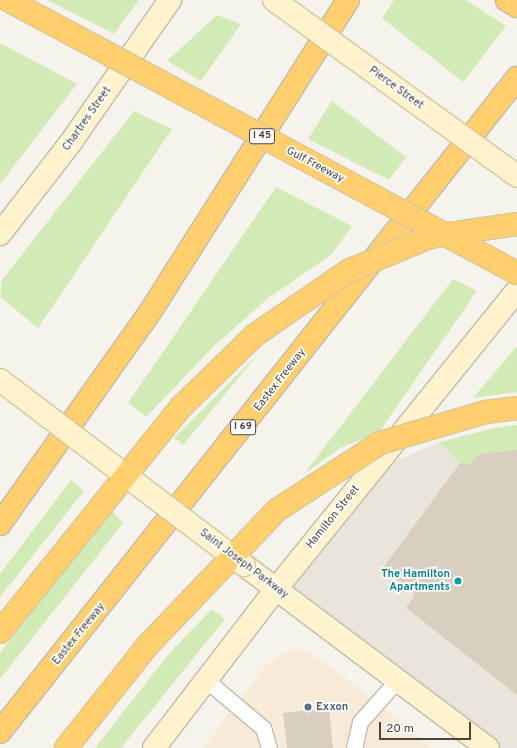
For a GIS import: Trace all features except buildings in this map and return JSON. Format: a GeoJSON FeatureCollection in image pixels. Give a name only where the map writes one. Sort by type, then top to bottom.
{"type":"FeatureCollection","features":[{"type":"Feature","properties":{"kind":"highway","name":"Gulf Freeway"},"geometry":{"type":"LineString","coordinates":[[8,0],[517,272]]}},
{"type":"Feature","properties":{"kind":"highway"},"geometry":{"type":"LineString","coordinates":[[0,524],[152,309],[348,0]]}},
{"type":"Feature","properties":{"kind":"highway"},"geometry":{"type":"LineString","coordinates":[[507,0],[517,6]]}},
{"type":"Feature","properties":{"kind":"highway","name":"Eastex Freeway"},"geometry":{"type":"LineString","coordinates":[[0,732],[517,78]]}},
{"type":"Feature","properties":{"kind":"highway"},"geometry":{"type":"LineString","coordinates":[[0,632],[181,407],[255,335],[348,271],[430,237],[517,224]]}},
{"type":"Feature","properties":{"kind":"highway"},"geometry":{"type":"LineString","coordinates":[[66,748],[148,646],[277,510],[380,443],[485,412],[517,408]]}},
{"type":"Feature","properties":{"kind":"street","name":"Chartres Street"},"geometry":{"type":"LineString","coordinates":[[0,234],[72,142],[170,0]]}},
{"type":"Feature","properties":{"kind":"street","name":"Pierce Street"},"geometry":{"type":"LineString","coordinates":[[274,0],[517,176]]}},
{"type":"Feature","properties":{"kind":"street","name":"Hamilton Street"},"geometry":{"type":"LineString","coordinates":[[154,748],[276,589],[517,290]]}},
{"type":"Feature","properties":{"kind":"street","name":"Saint Joseph Parkway"},"geometry":{"type":"LineString","coordinates":[[0,380],[488,748]]}},
{"type":"Feature","properties":{"kind":"lane"},"geometry":{"type":"LineString","coordinates":[[206,680],[263,728],[269,748]]}},
{"type":"Feature","properties":{"kind":"lane"},"geometry":{"type":"LineString","coordinates":[[354,748],[360,722],[398,680]]}},
{"type":"Feature","properties":{"kind":"shaded area"},"geometry":{"type":"Polygon","coordinates":[[[517,425],[517,748],[488,748],[276,589],[371,471],[440,442],[495,428],[517,425]]]}},
{"type":"Feature","properties":{"kind":"shaded area","name":"Exxon"},"geometry":{"type":"Polygon","coordinates":[[[303,649],[328,665],[433,748],[203,748],[265,666],[284,652],[303,649]]]}},
{"type":"Feature","properties":{"kind":"green space"},"geometry":{"type":"Polygon","coordinates":[[[47,0],[139,0],[114,34],[47,0]]]}},
{"type":"Feature","properties":{"kind":"green space"},"geometry":{"type":"Polygon","coordinates":[[[394,0],[466,0],[506,26],[463,82],[382,18],[394,0]]]}},
{"type":"Feature","properties":{"kind":"green space"},"geometry":{"type":"Polygon","coordinates":[[[217,15],[241,24],[201,81],[167,61],[217,15]]]}},
{"type":"Feature","properties":{"kind":"green space"},"geometry":{"type":"Polygon","coordinates":[[[0,43],[77,84],[0,184],[0,43]]]}},
{"type":"Feature","properties":{"kind":"green space"},"geometry":{"type":"Polygon","coordinates":[[[332,101],[406,157],[389,180],[308,139],[332,101]]]}},
{"type":"Feature","properties":{"kind":"green space"},"geometry":{"type":"Polygon","coordinates":[[[134,111],[172,129],[38,328],[0,297],[2,280],[134,111]]]}},
{"type":"Feature","properties":{"kind":"green space"},"geometry":{"type":"Polygon","coordinates":[[[276,187],[352,226],[331,255],[267,299],[215,345],[146,417],[128,403],[276,187]]]}},
{"type":"Feature","properties":{"kind":"green space"},"geometry":{"type":"Polygon","coordinates":[[[453,279],[477,291],[379,432],[340,448],[304,474],[453,279]]]}},
{"type":"Feature","properties":{"kind":"green space"},"geometry":{"type":"Polygon","coordinates":[[[517,346],[517,392],[473,398],[517,346]]]}},
{"type":"Feature","properties":{"kind":"green space"},"geometry":{"type":"Polygon","coordinates":[[[258,354],[183,445],[174,438],[258,354]]]}},
{"type":"Feature","properties":{"kind":"green space"},"geometry":{"type":"Polygon","coordinates":[[[517,425],[517,450],[480,454],[470,465],[460,463],[440,442],[495,428],[517,425]]]}},
{"type":"Feature","properties":{"kind":"green space"},"geometry":{"type":"Polygon","coordinates":[[[71,480],[84,491],[0,597],[0,574],[71,480]]]}},
{"type":"Feature","properties":{"kind":"green space"},"geometry":{"type":"Polygon","coordinates":[[[111,510],[123,523],[0,679],[0,653],[111,510]]]}},
{"type":"Feature","properties":{"kind":"green space"},"geometry":{"type":"Polygon","coordinates":[[[212,609],[225,619],[121,748],[95,748],[167,656],[212,609]]]}},
{"type":"Feature","properties":{"kind":"place","name":"The Hamilton Apartments"},"geometry":{"type":"Point","coordinates":[458,581]}},
{"type":"Feature","properties":{"kind":"place","name":"Exxon"},"geometry":{"type":"Point","coordinates":[308,707]}}]}
